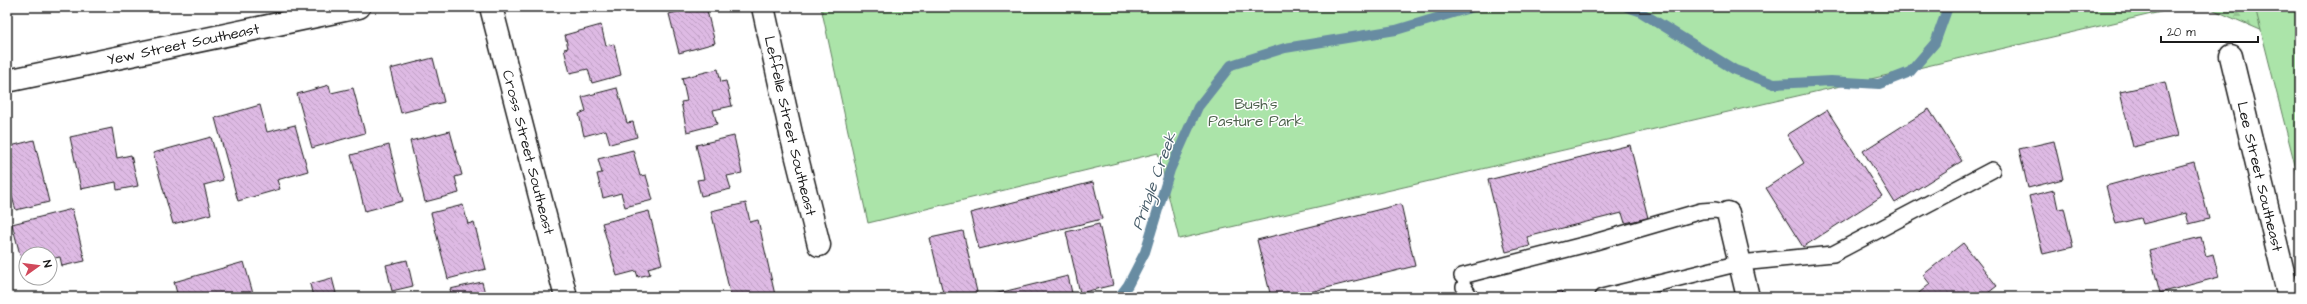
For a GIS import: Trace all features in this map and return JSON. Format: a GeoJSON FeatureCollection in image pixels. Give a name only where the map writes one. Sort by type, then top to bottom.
{"type":"FeatureCollection","features":[{"type":"Feature","properties":{"kind":"street","name":"Yew Street Southeast"},"geometry":{"type":"LineString","coordinates":[[7,81],[359,7]]}},
{"type":"Feature","properties":{"kind":"street","name":"Cross Street Southeast"},"geometry":{"type":"LineString","coordinates":[[491,7],[566,297]]}},
{"type":"Feature","properties":{"kind":"street","name":"Leffelle Street Southeast"},"geometry":{"type":"LineString","coordinates":[[764,7],[792,138],[819,245]]}},
{"type":"Feature","properties":{"kind":"street","name":"Lee Street Southeast"},"geometry":{"type":"LineString","coordinates":[[2231,56],[2289,297]]}},
{"type":"Feature","properties":{"kind":"street"},"geometry":{"type":"LineString","coordinates":[[1728,213],[1748,297]]}},
{"type":"Feature","properties":{"kind":"lane"},"geometry":{"type":"LineString","coordinates":[[1602,297],[1740,263],[1833,254],[1992,170]]}},
{"type":"Feature","properties":{"kind":"lane"},"geometry":{"type":"LineString","coordinates":[[1465,287],[1595,242],[1701,211],[1715,210],[1728,213]]}},
{"type":"Feature","properties":{"kind":"green space","name":"Bush's Pasture Park"},"geometry":{"type":"Polygon","coordinates":[[[821,7],[2182,7],[1179,239],[1158,153],[868,223],[821,7]]]}},
{"type":"Feature","properties":{"kind":"green space"},"geometry":{"type":"Polygon","coordinates":[[[2207,7],[2300,7],[2279,38],[2207,7]]]}},
{"type":"Feature","properties":{"kind":"green space"},"geometry":{"type":"Polygon","coordinates":[[[2255,7],[2300,7],[2300,185],[2255,7]]]}},
{"type":"Feature","properties":{"kind":"building"},"geometry":{"type":"Polygon","coordinates":[[[695,7],[706,7],[715,43],[679,53],[669,14],[695,7]]]}},
{"type":"Feature","properties":{"kind":"building"},"geometry":{"type":"Polygon","coordinates":[[[601,25],[606,46],[614,44],[621,75],[592,83],[588,69],[570,73],[564,49],[568,48],[565,35],[601,25]]]}},
{"type":"Feature","properties":{"kind":"building"},"geometry":{"type":"Polygon","coordinates":[[[433,58],[444,102],[401,113],[390,69],[433,58]]]}},
{"type":"Feature","properties":{"kind":"building"},"geometry":{"type":"Polygon","coordinates":[[[718,69],[721,82],[726,81],[732,106],[713,110],[717,124],[687,132],[681,102],[687,101],[682,78],[718,69]]]}},
{"type":"Feature","properties":{"kind":"building"},"geometry":{"type":"Polygon","coordinates":[[[2165,82],[2178,136],[2133,147],[2120,92],[2165,82]]]}},
{"type":"Feature","properties":{"kind":"building"},"geometry":{"type":"Polygon","coordinates":[[[329,85],[331,93],[353,88],[365,133],[312,148],[297,94],[329,85]]]}},
{"type":"Feature","properties":{"kind":"building"},"geometry":{"type":"Polygon","coordinates":[[[617,88],[627,123],[633,122],[637,137],[610,144],[606,130],[584,136],[579,114],[586,111],[582,97],[617,88]]]}},
{"type":"Feature","properties":{"kind":"building"},"geometry":{"type":"Polygon","coordinates":[[[260,105],[267,132],[295,125],[308,171],[277,180],[280,189],[238,201],[215,118],[260,105]]]}},
{"type":"Feature","properties":{"kind":"building"},"geometry":{"type":"Polygon","coordinates":[[[1929,109],[1962,161],[1895,203],[1863,151],[1929,109]]]}},
{"type":"Feature","properties":{"kind":"building"},"geometry":{"type":"Polygon","coordinates":[[[1827,110],[1882,196],[1803,247],[1766,188],[1804,163],[1787,135],[1827,110]]]}},
{"type":"Feature","properties":{"kind":"building"},"geometry":{"type":"Polygon","coordinates":[[[112,128],[117,158],[131,155],[138,186],[117,190],[116,182],[81,189],[70,137],[112,128]]]}},
{"type":"Feature","properties":{"kind":"building"},"geometry":{"type":"Polygon","coordinates":[[[450,131],[462,175],[455,177],[459,193],[425,202],[410,141],[450,131]]]}},
{"type":"Feature","properties":{"kind":"building"},"geometry":{"type":"Polygon","coordinates":[[[734,136],[742,173],[727,176],[731,189],[701,196],[697,180],[704,179],[696,145],[734,136]]]}},
{"type":"Feature","properties":{"kind":"building"},"geometry":{"type":"Polygon","coordinates":[[[211,137],[223,180],[204,185],[211,214],[173,224],[153,153],[211,137]]]}},
{"type":"Feature","properties":{"kind":"building"},"geometry":{"type":"Polygon","coordinates":[[[34,140],[49,202],[16,210],[11,194],[7,195],[7,147],[34,140]]]}},
{"type":"Feature","properties":{"kind":"building"},"geometry":{"type":"Polygon","coordinates":[[[2054,141],[2063,179],[2028,188],[2019,149],[2054,141]]]}},
{"type":"Feature","properties":{"kind":"building"},"geometry":{"type":"Polygon","coordinates":[[[389,145],[403,201],[365,211],[351,155],[389,145]]]}},
{"type":"Feature","properties":{"kind":"building"},"geometry":{"type":"Polygon","coordinates":[[[1630,145],[1648,218],[1625,223],[1622,213],[1527,237],[1530,246],[1506,252],[1488,180],[1630,145]]]}},
{"type":"Feature","properties":{"kind":"building"},"geometry":{"type":"Polygon","coordinates":[[[633,150],[640,176],[646,175],[653,200],[625,207],[621,193],[603,198],[597,174],[602,173],[598,159],[633,150]]]}},
{"type":"Feature","properties":{"kind":"building"},"geometry":{"type":"Polygon","coordinates":[[[2194,162],[2209,219],[2189,224],[2186,213],[2143,224],[2141,218],[2116,224],[2106,186],[2194,162]]]}},
{"type":"Feature","properties":{"kind":"building"},"geometry":{"type":"Polygon","coordinates":[[[1093,182],[1102,219],[979,249],[970,213],[1093,182]]]}},
{"type":"Feature","properties":{"kind":"building"},"geometry":{"type":"Polygon","coordinates":[[[2054,190],[2058,209],[2064,208],[2073,247],[2043,254],[2029,196],[2054,190]]]}},
{"type":"Feature","properties":{"kind":"building"},"geometry":{"type":"Polygon","coordinates":[[[746,203],[750,222],[758,220],[775,295],[731,297],[711,211],[746,203]]]}},
{"type":"Feature","properties":{"kind":"building"},"geometry":{"type":"Polygon","coordinates":[[[1401,204],[1415,266],[1290,297],[1271,297],[1257,240],[1401,204]]]}},
{"type":"Feature","properties":{"kind":"building"},"geometry":{"type":"Polygon","coordinates":[[[463,205],[468,224],[474,222],[486,269],[448,279],[431,213],[463,205]]]}},
{"type":"Feature","properties":{"kind":"building"},"geometry":{"type":"Polygon","coordinates":[[[72,209],[85,261],[62,266],[60,257],[58,257],[58,246],[18,247],[12,224],[72,209]]]}},
{"type":"Feature","properties":{"kind":"building"},"geometry":{"type":"Polygon","coordinates":[[[649,211],[662,264],[648,268],[650,274],[638,277],[636,271],[617,276],[602,223],[649,211]]]}},
{"type":"Feature","properties":{"kind":"building"},"geometry":{"type":"Polygon","coordinates":[[[1099,224],[1113,285],[1080,293],[1066,232],[1099,224]]]}},
{"type":"Feature","properties":{"kind":"building"},"geometry":{"type":"Polygon","coordinates":[[[963,231],[977,292],[955,297],[944,297],[930,238],[963,231]]]}},
{"type":"Feature","properties":{"kind":"building"},"geometry":{"type":"Polygon","coordinates":[[[2201,237],[2206,256],[2213,254],[2219,277],[2160,293],[2149,250],[2201,237]]]}},
{"type":"Feature","properties":{"kind":"building"},"geometry":{"type":"Polygon","coordinates":[[[1963,243],[1997,286],[1983,297],[1914,297],[1930,284],[1923,275],[1963,243]]]}},
{"type":"Feature","properties":{"kind":"building"},"geometry":{"type":"Polygon","coordinates":[[[407,260],[413,286],[392,291],[386,265],[407,260]]]}},
{"type":"Feature","properties":{"kind":"building"},"geometry":{"type":"Polygon","coordinates":[[[244,262],[254,297],[178,297],[174,282],[244,262]]]}},
{"type":"Feature","properties":{"kind":"building"},"geometry":{"type":"Polygon","coordinates":[[[1068,276],[1073,297],[982,297],[1068,276]]]}},
{"type":"Feature","properties":{"kind":"building"},"geometry":{"type":"Polygon","coordinates":[[[332,278],[337,297],[313,297],[310,284],[332,278]]]}},
{"type":"Feature","properties":{"kind":"building"},"geometry":{"type":"Polygon","coordinates":[[[482,282],[486,297],[452,297],[450,289],[482,282]]]}},
{"type":"Feature","properties":{"kind":"building"},"geometry":{"type":"Polygon","coordinates":[[[1562,291],[1564,297],[1535,297],[1562,291]]]}},
{"type":"Feature","properties":{"kind":"waterway","name":"Pringle Creek"},"geometry":{"type":"LineString","coordinates":[[1119,297],[1128,285],[1145,252],[1170,170],[1198,107],[1231,65],[1285,48],[1396,30],[1473,7]]}},
{"type":"Feature","properties":{"kind":"waterway","name":"Pringle Creek"},"geometry":{"type":"LineString","coordinates":[[1627,7],[1639,11],[1735,70],[1774,84],[1831,81],[1879,84],[1910,72],[1935,43],[1948,7]]}}]}
